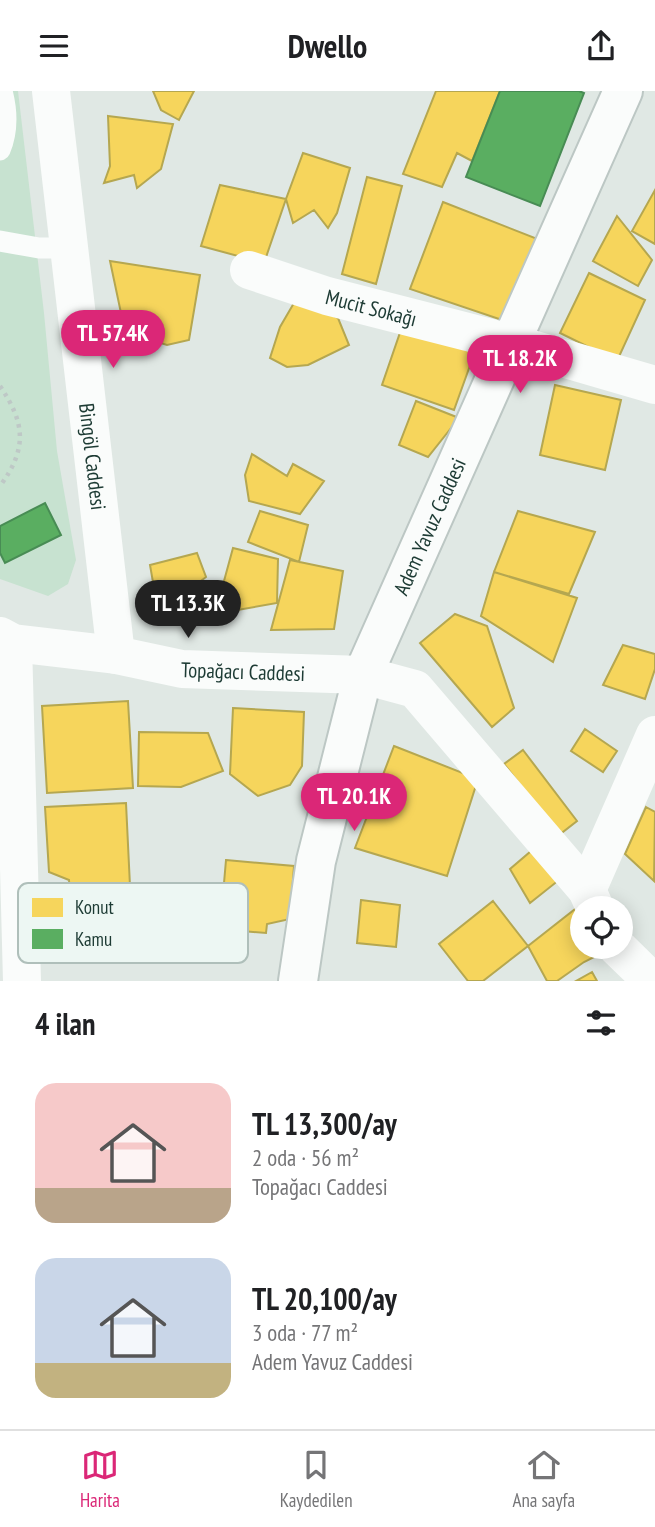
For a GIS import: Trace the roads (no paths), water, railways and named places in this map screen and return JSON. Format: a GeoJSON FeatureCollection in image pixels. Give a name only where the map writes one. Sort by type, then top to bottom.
{"type":"FeatureCollection","features":[{"type":"Feature","properties":{"kind":"street","name":"Bingöl Caddesi"},"geometry":{"type":"LineString","coordinates":[[51,91],[116,655]]}},
{"type":"Feature","properties":{"kind":"street","name":"Adem Yavuz Caddesi"},"geometry":{"type":"LineString","coordinates":[[298,981],[316,861],[363,675],[623,91]]}},
{"type":"Feature","properties":{"kind":"street","name":"Mucit Sokağı"},"geometry":{"type":"LineString","coordinates":[[249,270],[327,296],[510,343],[655,385]]}},
{"type":"Feature","properties":{"kind":"street","name":"Topağacı Caddesi"},"geometry":{"type":"LineString","coordinates":[[6,639],[116,655],[181,669],[363,675],[415,689],[589,896]]}},
{"type":"Feature","properties":{"kind":"street"},"geometry":{"type":"LineString","coordinates":[[6,639],[18,896]]}},
{"type":"Feature","properties":{"kind":"street"},"geometry":{"type":"LineString","coordinates":[[593,896],[655,735]]}},
{"type":"Feature","properties":{"kind":"street"},"geometry":{"type":"LineString","coordinates":[[629,959],[652,981]]}},
{"type":"Feature","properties":{"kind":"street"},"geometry":{"type":"LineString","coordinates":[[21,963],[22,981]]}},
{"type":"Feature","properties":{"kind":"lane"},"geometry":{"type":"LineString","coordinates":[[0,150],[6,127],[2,91]]}},
{"type":"Feature","properties":{"kind":"lane"},"geometry":{"type":"LineString","coordinates":[[0,241],[39,248],[69,248]]}}]}
